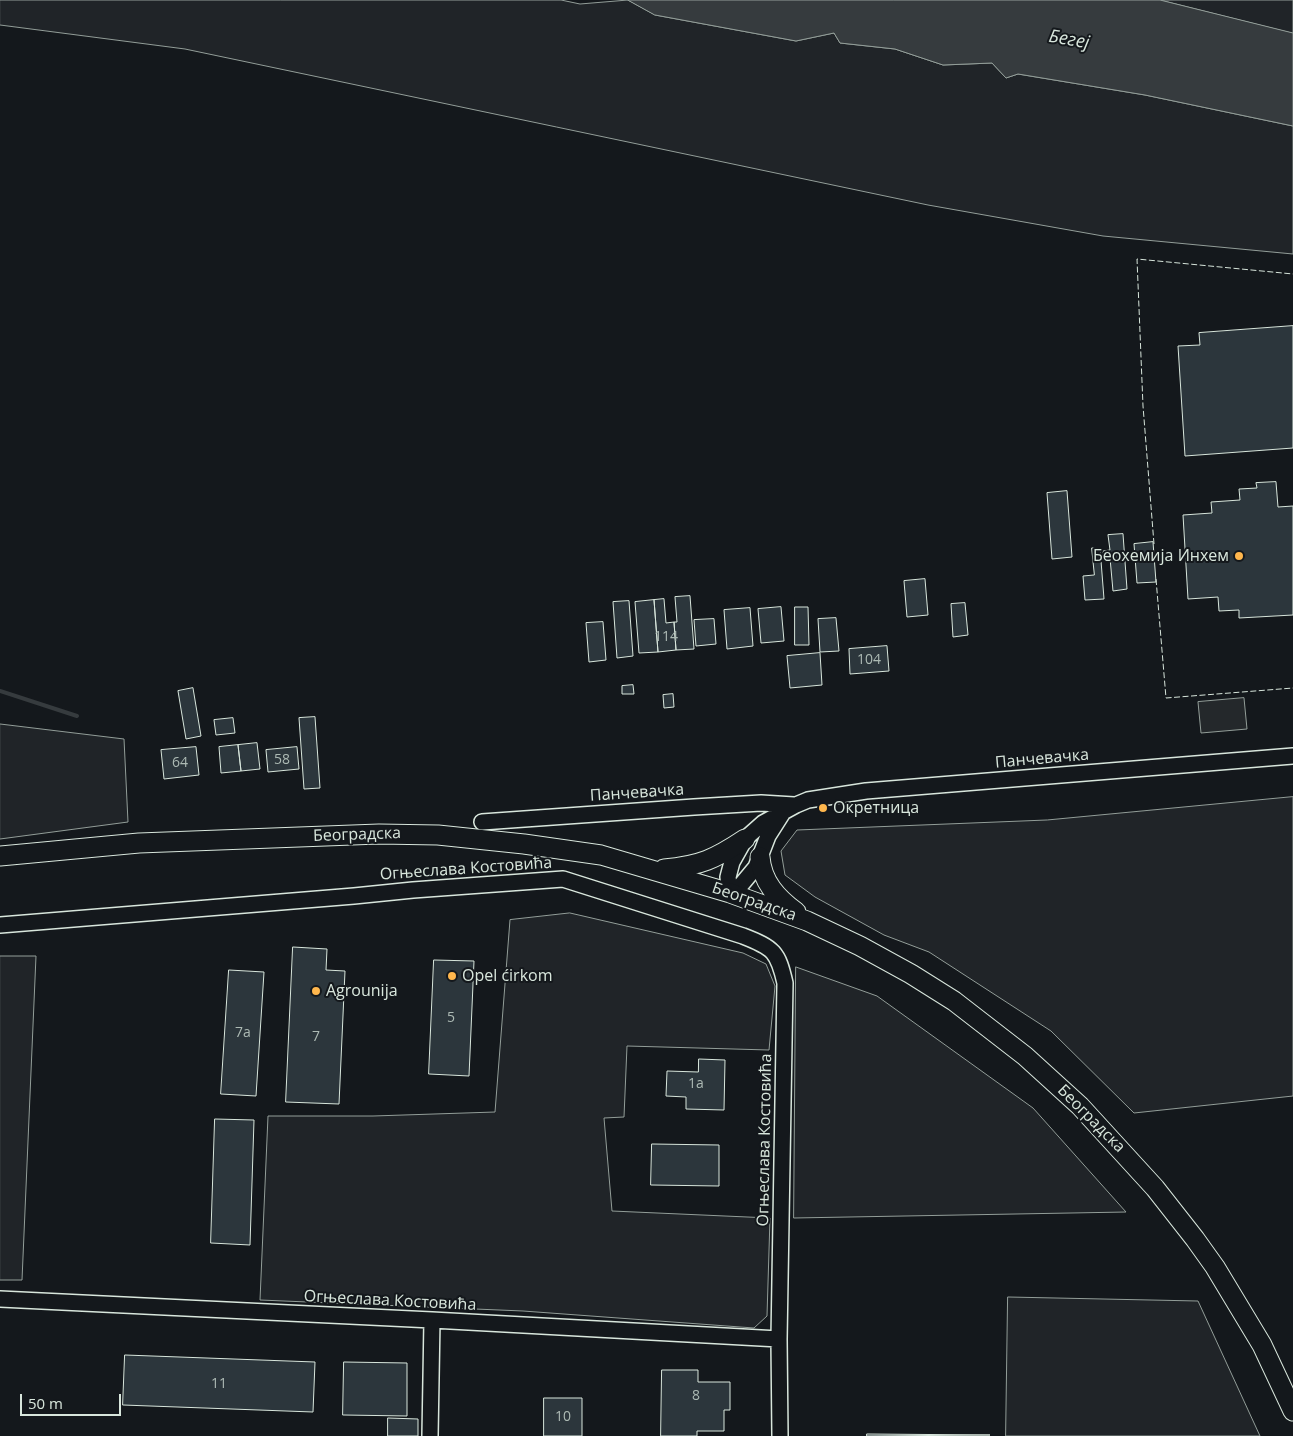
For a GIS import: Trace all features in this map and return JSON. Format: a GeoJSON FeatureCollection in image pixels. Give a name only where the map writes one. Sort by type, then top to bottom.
{"type":"FeatureCollection","features":[{"type":"Feature","properties":{"kind":"main road","name":"Београдска"},"geometry":{"type":"LineString","coordinates":[[0,856],[139,843],[411,834],[567,849],[601,855],[730,893],[807,921],[860,946],[940,992],[1003,1038],[1050,1077],[1080,1106],[1155,1188],[1215,1267],[1262,1344],[1293,1411]]}},
{"type":"Feature","properties":{"kind":"main road"},"geometry":{"type":"LineString","coordinates":[[654,870],[682,868],[703,863],[745,839]]}},
{"type":"Feature","properties":{"kind":"main road"},"geometry":{"type":"LineString","coordinates":[[760,858],[763,876],[769,886],[777,896],[807,921]]}},
{"type":"Feature","properties":{"kind":"street","name":"Панчевачка"},"geometry":{"type":"LineString","coordinates":[[482,822],[761,803],[790,808],[822,797],[866,791],[1293,756]]}},
{"type":"Feature","properties":{"kind":"street"},"geometry":{"type":"LineString","coordinates":[[730,893],[728,878],[732,862],[745,839],[763,823],[790,808]]}},
{"type":"Feature","properties":{"kind":"street"},"geometry":{"type":"LineString","coordinates":[[730,893],[751,873],[760,858],[768,836],[790,808]]}},
{"type":"Feature","properties":{"kind":"street","name":"Огњеслава Костовића"},"geometry":{"type":"LineString","coordinates":[[0,925],[432,888],[563,879],[760,942],[777,956],[785,983],[779,1339],[780,1436]]}},
{"type":"Feature","properties":{"kind":"street","name":"Огњеслава Костовића"},"geometry":{"type":"LineString","coordinates":[[0,1299],[779,1339]]}},
{"type":"Feature","properties":{"kind":"street"},"geometry":{"type":"LineString","coordinates":[[430,1436],[432,1320]]}},
{"type":"Feature","properties":{"kind":"shaded area"},"geometry":{"type":"Polygon","coordinates":[[[0,0],[561,0],[580,4],[628,0],[655,15],[796,41],[834,33],[840,43],[895,49],[943,65],[992,63],[1006,78],[1018,74],[1145,95],[1293,126],[1293,254],[1103,236],[928,205],[185,49],[0,25],[0,0]]]}},
{"type":"Feature","properties":{"kind":"shaded area"},"geometry":{"type":"Polygon","coordinates":[[[1160,0],[1293,0],[1293,33],[1160,0]]]}},
{"type":"Feature","properties":{"kind":"shaded area"},"geometry":{"type":"Polygon","coordinates":[[[1244,698],[1247,729],[1201,733],[1198,702],[1244,698]]]}},
{"type":"Feature","properties":{"kind":"shaded area"},"geometry":{"type":"Polygon","coordinates":[[[0,724],[124,739],[128,822],[0,839],[0,724]]]}},
{"type":"Feature","properties":{"kind":"shaded area"},"geometry":{"type":"Polygon","coordinates":[[[1293,797],[1293,1096],[1134,1113],[1051,1031],[929,952],[884,935],[815,897],[785,875],[781,851],[797,830],[1047,820],[1293,797]]]}},
{"type":"Feature","properties":{"kind":"shaded area"},"geometry":{"type":"Polygon","coordinates":[[[570,913],[743,953],[766,964],[775,986],[769,1050],[627,1046],[624,1117],[604,1118],[612,1211],[770,1218],[767,1316],[754,1328],[523,1311],[260,1300],[268,1116],[373,1116],[495,1112],[510,920],[570,913]]]}},
{"type":"Feature","properties":{"kind":"shaded area"},"geometry":{"type":"Polygon","coordinates":[[[0,956],[36,956],[22,1280],[0,1280],[0,956]]]}},
{"type":"Feature","properties":{"kind":"shaded area"},"geometry":{"type":"Polygon","coordinates":[[[796,967],[877,996],[1033,1108],[1126,1212],[794,1218],[796,967]]]}},
{"type":"Feature","properties":{"kind":"shaded area"},"geometry":{"type":"Polygon","coordinates":[[[1008,1297],[1198,1301],[1260,1436],[1006,1436],[1008,1297]]]}},
{"type":"Feature","properties":{"kind":"water","name":"Бегеј"},"geometry":{"type":"Polygon","coordinates":[[[628,0],[1160,0],[1293,33],[1293,126],[1145,95],[1018,74],[1006,78],[992,63],[943,65],[895,49],[840,43],[834,33],[796,41],[655,15],[628,0]]]}},
{"type":"Feature","properties":{"kind":"building"},"geometry":{"type":"Polygon","coordinates":[[[1293,326],[1293,448],[1185,456],[1178,346],[1200,345],[1199,333],[1293,326]]]}},
{"type":"Feature","properties":{"kind":"building","name":"Беохемија Инхем"},"geometry":{"type":"Polygon","coordinates":[[[1276,482],[1278,507],[1293,506],[1293,615],[1239,618],[1239,610],[1219,611],[1218,597],[1188,599],[1183,515],[1212,513],[1211,502],[1240,500],[1239,489],[1257,488],[1256,483],[1276,482]]]}},
{"type":"Feature","properties":{"kind":"building"},"geometry":{"type":"Polygon","coordinates":[[[1067,491],[1072,557],[1052,559],[1047,493],[1067,491]]]}},
{"type":"Feature","properties":{"kind":"building"},"geometry":{"type":"Polygon","coordinates":[[[1123,534],[1127,589],[1113,591],[1110,558],[1104,559],[1103,551],[1110,550],[1108,535],[1123,534]]]}},
{"type":"Feature","properties":{"kind":"building"},"geometry":{"type":"Polygon","coordinates":[[[1153,542],[1156,582],[1137,583],[1134,544],[1153,542]]]}},
{"type":"Feature","properties":{"kind":"building"},"geometry":{"type":"Polygon","coordinates":[[[1092,548],[1100,548],[1104,599],[1085,600],[1083,576],[1094,575],[1092,548]]]}},
{"type":"Feature","properties":{"kind":"building"},"geometry":{"type":"Polygon","coordinates":[[[925,579],[928,615],[907,617],[904,581],[925,579]]]}},
{"type":"Feature","properties":{"kind":"building"},"geometry":{"type":"Polygon","coordinates":[[[690,596],[694,649],[676,650],[674,622],[677,622],[675,597],[690,596]]]}},
{"type":"Feature","properties":{"kind":"building"},"geometry":{"type":"Polygon","coordinates":[[[664,599],[666,623],[674,622],[676,650],[658,652],[654,600],[664,599]]]}},
{"type":"Feature","properties":{"kind":"building"},"geometry":{"type":"Polygon","coordinates":[[[654,600],[658,652],[639,653],[635,602],[654,600]]]}},
{"type":"Feature","properties":{"kind":"building"},"geometry":{"type":"Polygon","coordinates":[[[629,601],[633,656],[617,658],[613,602],[629,601]]]}},
{"type":"Feature","properties":{"kind":"building"},"geometry":{"type":"Polygon","coordinates":[[[965,603],[968,635],[953,637],[951,604],[965,603]]]}},
{"type":"Feature","properties":{"kind":"building"},"geometry":{"type":"Polygon","coordinates":[[[781,607],[784,641],[761,643],[758,609],[781,607]]]}},
{"type":"Feature","properties":{"kind":"building"},"geometry":{"type":"Polygon","coordinates":[[[795,607],[808,607],[809,645],[795,645],[795,607]]]}},
{"type":"Feature","properties":{"kind":"building"},"geometry":{"type":"Polygon","coordinates":[[[750,608],[753,646],[727,649],[724,610],[750,608]]]}},
{"type":"Feature","properties":{"kind":"building"},"geometry":{"type":"Polygon","coordinates":[[[836,618],[839,651],[820,652],[818,619],[836,618]]]}},
{"type":"Feature","properties":{"kind":"building"},"geometry":{"type":"Polygon","coordinates":[[[714,619],[716,644],[696,646],[694,620],[714,619]]]}},
{"type":"Feature","properties":{"kind":"building"},"geometry":{"type":"Polygon","coordinates":[[[603,622],[606,660],[589,662],[586,623],[603,622]]]}},
{"type":"Feature","properties":{"kind":"building"},"geometry":{"type":"Polygon","coordinates":[[[887,646],[889,671],[850,674],[849,649],[887,646]]]}},
{"type":"Feature","properties":{"kind":"building"},"geometry":{"type":"Polygon","coordinates":[[[820,653],[822,685],[790,688],[787,656],[820,653]]]}},
{"type":"Feature","properties":{"kind":"building"},"geometry":{"type":"Polygon","coordinates":[[[633,685],[634,694],[622,694],[622,686],[633,685]]]}},
{"type":"Feature","properties":{"kind":"building"},"geometry":{"type":"Polygon","coordinates":[[[193,688],[201,736],[186,739],[178,691],[193,688]]]}},
{"type":"Feature","properties":{"kind":"building"},"geometry":{"type":"Polygon","coordinates":[[[673,694],[674,707],[664,708],[663,695],[673,694]]]}},
{"type":"Feature","properties":{"kind":"building"},"geometry":{"type":"Polygon","coordinates":[[[315,717],[320,788],[304,789],[299,718],[315,717]]]}},
{"type":"Feature","properties":{"kind":"building"},"geometry":{"type":"Polygon","coordinates":[[[233,718],[235,733],[216,735],[214,720],[233,718]]]}},
{"type":"Feature","properties":{"kind":"building"},"geometry":{"type":"Polygon","coordinates":[[[257,743],[260,769],[241,771],[238,745],[257,743]]]}},
{"type":"Feature","properties":{"kind":"building"},"geometry":{"type":"Polygon","coordinates":[[[238,745],[241,771],[221,773],[219,747],[238,745]]]}},
{"type":"Feature","properties":{"kind":"building"},"geometry":{"type":"Polygon","coordinates":[[[196,747],[199,775],[164,779],[161,750],[196,747]]]}},
{"type":"Feature","properties":{"kind":"building"},"geometry":{"type":"Polygon","coordinates":[[[297,747],[299,769],[268,772],[266,750],[297,747]]]}},
{"type":"Feature","properties":{"kind":"building"},"geometry":{"type":"Polygon","coordinates":[[[293,947],[327,949],[326,970],[345,971],[339,1104],[286,1102],[293,947]]]}},
{"type":"Feature","properties":{"kind":"building"},"geometry":{"type":"Polygon","coordinates":[[[434,960],[474,961],[469,1076],[429,1074],[434,960]]]}},
{"type":"Feature","properties":{"kind":"building"},"geometry":{"type":"Polygon","coordinates":[[[229,970],[264,972],[256,1096],[221,1094],[229,970]]]}},
{"type":"Feature","properties":{"kind":"building"},"geometry":{"type":"Polygon","coordinates":[[[699,1059],[725,1060],[724,1110],[686,1109],[686,1097],[666,1096],[667,1071],[698,1072],[699,1059]]]}},
{"type":"Feature","properties":{"kind":"building"},"geometry":{"type":"Polygon","coordinates":[[[215,1119],[254,1120],[250,1245],[211,1243],[215,1119]]]}},
{"type":"Feature","properties":{"kind":"building"},"geometry":{"type":"Polygon","coordinates":[[[652,1144],[719,1145],[719,1186],[651,1185],[652,1144]]]}},
{"type":"Feature","properties":{"kind":"building"},"geometry":{"type":"Polygon","coordinates":[[[125,1355],[315,1362],[313,1412],[123,1405],[125,1355]]]}},
{"type":"Feature","properties":{"kind":"building"},"geometry":{"type":"Polygon","coordinates":[[[344,1362],[407,1363],[407,1416],[343,1415],[344,1362]]]}},
{"type":"Feature","properties":{"kind":"building"},"geometry":{"type":"Polygon","coordinates":[[[662,1370],[698,1370],[698,1382],[730,1382],[730,1410],[724,1410],[724,1431],[697,1431],[697,1436],[661,1436],[662,1370]]]}},
{"type":"Feature","properties":{"kind":"building"},"geometry":{"type":"Polygon","coordinates":[[[544,1398],[582,1398],[582,1436],[544,1436],[544,1398]]]}},
{"type":"Feature","properties":{"kind":"building"},"geometry":{"type":"Polygon","coordinates":[[[388,1418],[418,1419],[418,1436],[388,1436],[388,1418]]]}},
{"type":"Feature","properties":{"kind":"building"},"geometry":{"type":"Polygon","coordinates":[[[867,1434],[990,1435],[867,1436],[867,1434]]]}},
{"type":"Feature","properties":{"kind":"waterway"},"geometry":{"type":"LineString","coordinates":[[0,691],[77,716]]}},
{"type":"Feature","properties":{"kind":"fence"},"geometry":{"type":"LineString","coordinates":[[1154,544],[1143,406],[1137,259],[1293,274]]}},
{"type":"Feature","properties":{"kind":"fence"},"geometry":{"type":"LineString","coordinates":[[1156,579],[1166,698],[1293,688]]}},
{"type":"Feature","properties":{"kind":"place","name":"Беохемија Инхем"},"geometry":{"type":"Point","coordinates":[1239,556]}},
{"type":"Feature","properties":{"kind":"place","name":"Окретница"},"geometry":{"type":"Point","coordinates":[823,808]}},
{"type":"Feature","properties":{"kind":"place","name":"Opel ćirkom"},"geometry":{"type":"Point","coordinates":[452,976]}},
{"type":"Feature","properties":{"kind":"place","name":"Agrounija"},"geometry":{"type":"Point","coordinates":[316,991]}}]}
